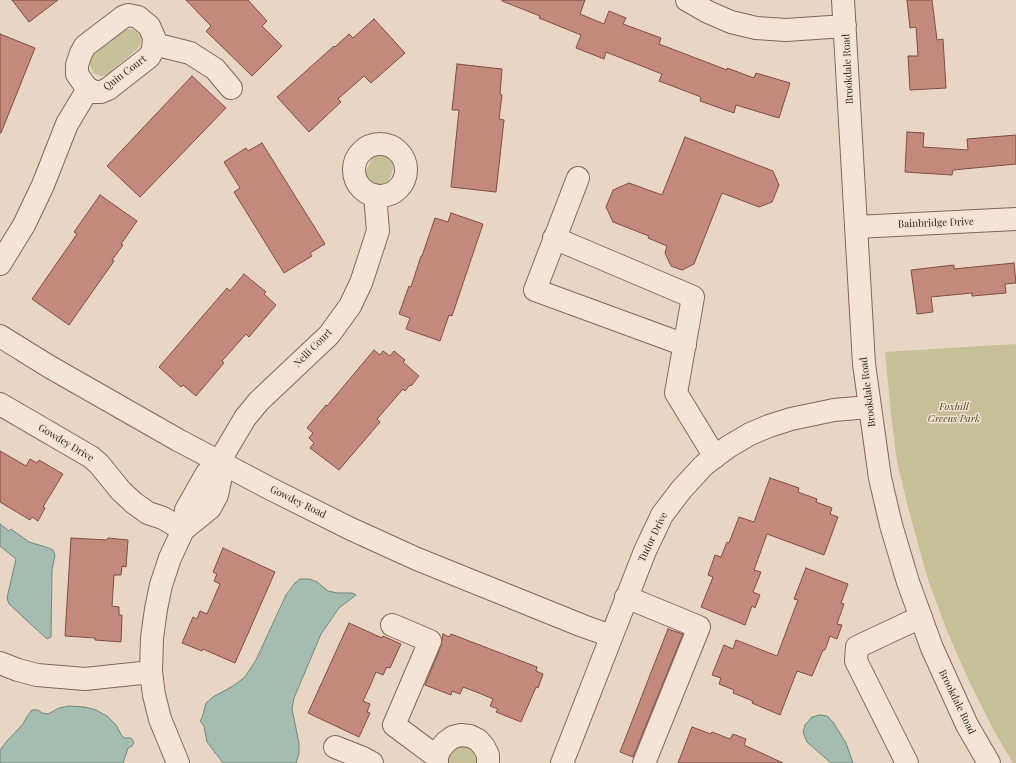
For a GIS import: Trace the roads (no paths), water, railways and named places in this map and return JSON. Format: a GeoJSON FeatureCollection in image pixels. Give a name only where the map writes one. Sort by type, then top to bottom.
{"type":"FeatureCollection","features":[{"type":"Feature","properties":{"kind":"street"},"geometry":{"type":"LineString","coordinates":[[687,0],[708,12],[731,22],[756,28],[786,30],[845,26]]}},
{"type":"Feature","properties":{"kind":"street","name":"Brookdale Road"},"geometry":{"type":"LineString","coordinates":[[843,0],[864,364],[878,465],[891,526],[920,616],[932,648],[967,725],[989,763]]}},
{"type":"Feature","properties":{"kind":"street","name":"Quin Court"},"geometry":{"type":"LineString","coordinates":[[128,15],[134,16],[145,22],[152,30],[154,44],[153,50],[148,57],[108,89],[101,92],[94,92],[88,89],[80,81],[77,74],[77,65],[80,53],[85,46],[123,17],[128,15]]}},
{"type":"Feature","properties":{"kind":"street"},"geometry":{"type":"LineString","coordinates":[[154,44],[190,53],[215,69],[231,88]]}},
{"type":"Feature","properties":{"kind":"street","name":"Quin Court"},"geometry":{"type":"LineString","coordinates":[[0,264],[24,225],[43,186],[67,124],[88,89]]}},
{"type":"Feature","properties":{"kind":"street"},"geometry":{"type":"LineString","coordinates":[[578,178],[535,290],[685,345]]}},
{"type":"Feature","properties":{"kind":"street","name":"Nelli Court"},"geometry":{"type":"LineString","coordinates":[[178,763],[160,719],[154,695],[151,672],[152,638],[161,585],[170,558],[183,530],[186,510],[207,473],[219,462],[245,418],[259,401],[329,334],[350,306],[361,283],[378,231],[375,195]]}},
{"type":"Feature","properties":{"kind":"street","name":"Bainbridge Drive"},"geometry":{"type":"LineString","coordinates":[[856,227],[1016,219]]}},
{"type":"Feature","properties":{"kind":"street"},"geometry":{"type":"LineString","coordinates":[[554,238],[693,297],[676,393],[715,457]]}},
{"type":"Feature","properties":{"kind":"street","name":"Gowdey Road"},"geometry":{"type":"LineString","coordinates":[[0,336],[50,367],[178,440],[344,525],[417,559],[611,636]]}},
{"type":"Feature","properties":{"kind":"street","name":"Gowdey Drive"},"geometry":{"type":"LineString","coordinates":[[0,404],[91,457],[100,464],[120,491],[134,503],[148,513],[162,518],[183,530]]}},
{"type":"Feature","properties":{"kind":"street","name":"Tudor Drive"},"geometry":{"type":"LineString","coordinates":[[562,763],[645,551],[662,515],[681,490],[704,465],[728,447],[750,434],[776,423],[791,419],[834,410],[869,407]]}},
{"type":"Feature","properties":{"kind":"street"},"geometry":{"type":"LineString","coordinates":[[626,597],[699,627],[644,763]]}},
{"type":"Feature","properties":{"kind":"street"},"geometry":{"type":"LineString","coordinates":[[907,763],[856,661],[857,647],[920,616]]}},
{"type":"Feature","properties":{"kind":"street"},"geometry":{"type":"LineString","coordinates":[[392,625],[430,641],[394,725],[437,760],[440,749],[446,742],[453,737],[461,735],[470,736],[478,740],[484,747],[488,755],[488,763]]}},
{"type":"Feature","properties":{"kind":"street"},"geometry":{"type":"LineString","coordinates":[[0,663],[37,675],[85,679],[151,672]]}},
{"type":"Feature","properties":{"kind":"street"},"geometry":{"type":"LineString","coordinates":[[335,747],[372,763]]}},
{"type":"Feature","properties":{"kind":"park label","name":"Foxhill Greens Park"},"geometry":{"type":"Point","coordinates":[954,412]}}]}
